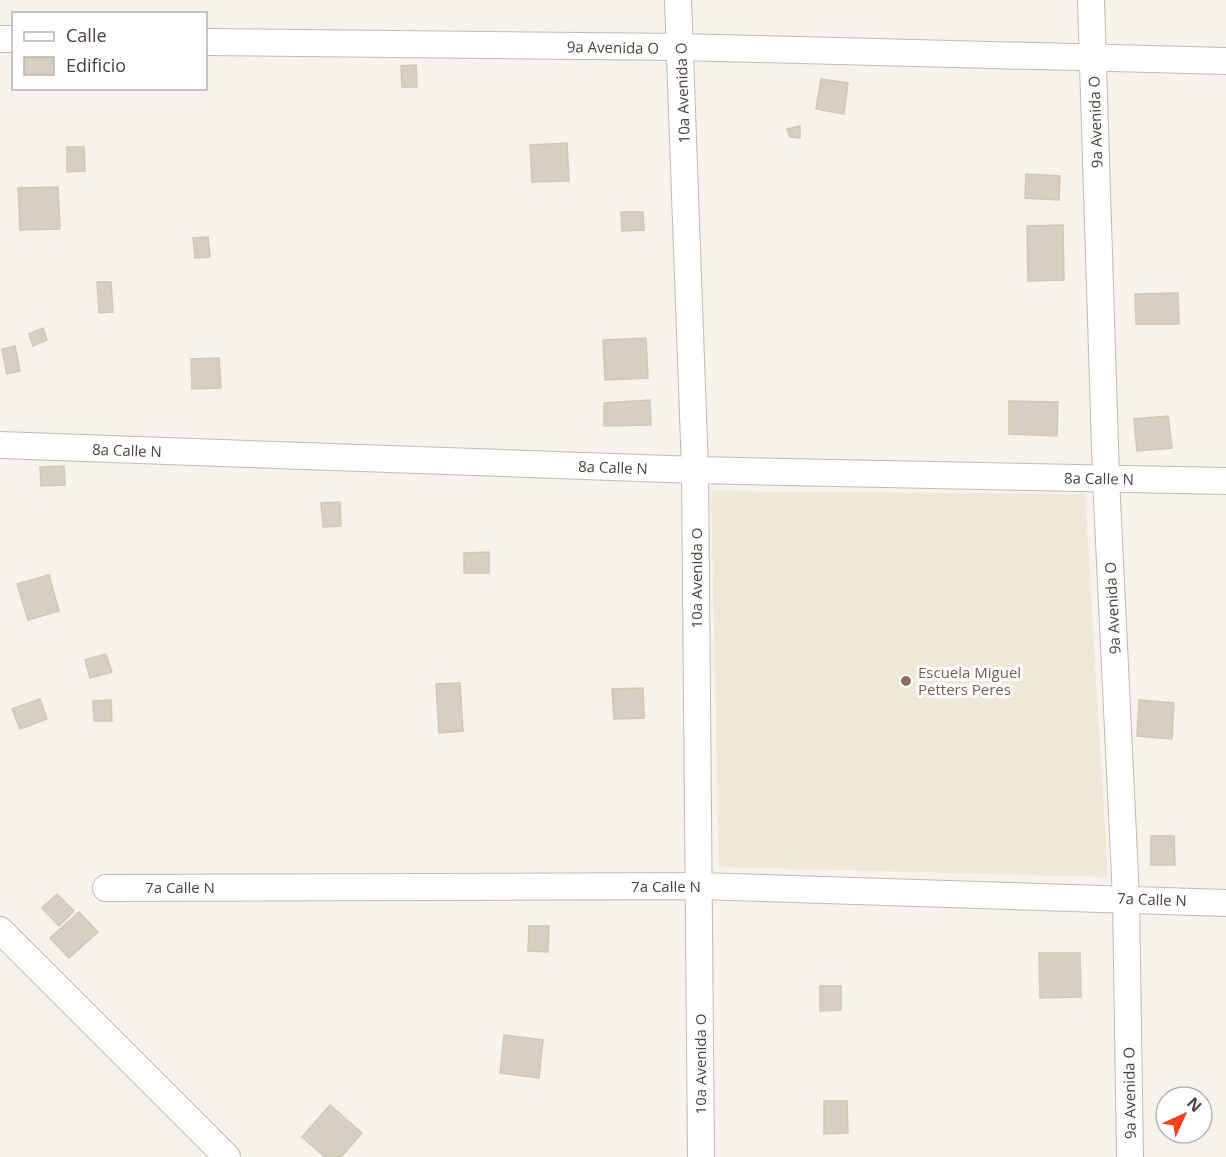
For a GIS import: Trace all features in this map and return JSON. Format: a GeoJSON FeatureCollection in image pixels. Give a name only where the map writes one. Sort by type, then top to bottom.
{"type":"FeatureCollection","features":[{"type":"Feature","properties":{"kind":"street","name":"10a Avenida O"},"geometry":{"type":"LineString","coordinates":[[678,0],[695,470],[701,1157]]}},
{"type":"Feature","properties":{"kind":"street","name":"9a Avenida O"},"geometry":{"type":"LineString","coordinates":[[1091,0],[1106,478],[1126,898],[1130,1157]]}},
{"type":"Feature","properties":{"kind":"street","name":"9a Avenida O"},"geometry":{"type":"LineString","coordinates":[[207,42],[680,47],[1226,62]]}},
{"type":"Feature","properties":{"kind":"street","name":"8a Calle N"},"geometry":{"type":"LineString","coordinates":[[0,445],[695,470],[1226,481]]}},
{"type":"Feature","properties":{"kind":"street","name":"7a Calle N"},"geometry":{"type":"LineString","coordinates":[[106,888],[699,886],[1226,903]]}},
{"type":"Feature","properties":{"kind":"street"},"geometry":{"type":"LineString","coordinates":[[0,930],[226,1157]]}},
{"type":"Feature","properties":{"kind":"shaded area","name":"Escuela Miguel Petters Peres"},"geometry":{"type":"Polygon","coordinates":[[[711,491],[1085,494],[1108,877],[719,867],[711,491]]]}},
{"type":"Feature","properties":{"kind":"building"},"geometry":{"type":"Polygon","coordinates":[[[416,65],[417,87],[402,87],[401,66],[416,65]]]}},
{"type":"Feature","properties":{"kind":"building"},"geometry":{"type":"Polygon","coordinates":[[[821,79],[848,83],[844,114],[816,109],[821,79]]]}},
{"type":"Feature","properties":{"kind":"building"},"geometry":{"type":"Polygon","coordinates":[[[800,126],[800,138],[790,137],[787,129],[800,126]]]}},
{"type":"Feature","properties":{"kind":"building"},"geometry":{"type":"Polygon","coordinates":[[[567,143],[569,181],[532,182],[530,145],[567,143]]]}},
{"type":"Feature","properties":{"kind":"building"},"geometry":{"type":"Polygon","coordinates":[[[67,147],[84,147],[85,171],[67,172],[67,147]]]}},
{"type":"Feature","properties":{"kind":"building"},"geometry":{"type":"Polygon","coordinates":[[[1026,174],[1060,176],[1059,200],[1025,198],[1026,174]]]}},
{"type":"Feature","properties":{"kind":"building"},"geometry":{"type":"Polygon","coordinates":[[[58,187],[60,229],[20,230],[18,188],[58,187]]]}},
{"type":"Feature","properties":{"kind":"building"},"geometry":{"type":"Polygon","coordinates":[[[621,212],[643,212],[644,230],[622,231],[621,212]]]}},
{"type":"Feature","properties":{"kind":"building"},"geometry":{"type":"Polygon","coordinates":[[[1063,225],[1064,280],[1028,281],[1027,226],[1063,225]]]}},
{"type":"Feature","properties":{"kind":"building"},"geometry":{"type":"Polygon","coordinates":[[[208,237],[210,257],[195,258],[193,238],[208,237]]]}},
{"type":"Feature","properties":{"kind":"building"},"geometry":{"type":"Polygon","coordinates":[[[97,282],[111,282],[113,312],[99,313],[97,282]]]}},
{"type":"Feature","properties":{"kind":"building"},"geometry":{"type":"Polygon","coordinates":[[[1178,293],[1179,324],[1136,324],[1135,294],[1178,293]]]}},
{"type":"Feature","properties":{"kind":"building"},"geometry":{"type":"Polygon","coordinates":[[[43,328],[47,340],[33,346],[29,334],[43,328]]]}},
{"type":"Feature","properties":{"kind":"building"},"geometry":{"type":"Polygon","coordinates":[[[646,338],[648,378],[605,380],[603,340],[646,338]]]}},
{"type":"Feature","properties":{"kind":"building"},"geometry":{"type":"Polygon","coordinates":[[[15,346],[20,371],[7,374],[2,349],[15,346]]]}},
{"type":"Feature","properties":{"kind":"building"},"geometry":{"type":"Polygon","coordinates":[[[219,358],[221,388],[192,389],[191,359],[219,358]]]}},
{"type":"Feature","properties":{"kind":"building"},"geometry":{"type":"Polygon","coordinates":[[[650,400],[651,425],[604,426],[604,403],[650,400]]]}},
{"type":"Feature","properties":{"kind":"building"},"geometry":{"type":"Polygon","coordinates":[[[1009,401],[1058,402],[1057,436],[1009,434],[1009,401]]]}},
{"type":"Feature","properties":{"kind":"building"},"geometry":{"type":"Polygon","coordinates":[[[1168,416],[1172,448],[1137,451],[1134,419],[1168,416]]]}},
{"type":"Feature","properties":{"kind":"building"},"geometry":{"type":"Polygon","coordinates":[[[64,466],[65,485],[41,486],[40,467],[64,466]]]}},
{"type":"Feature","properties":{"kind":"building"},"geometry":{"type":"Polygon","coordinates":[[[340,502],[341,526],[323,527],[321,503],[340,502]]]}},
{"type":"Feature","properties":{"kind":"building"},"geometry":{"type":"Polygon","coordinates":[[[489,552],[489,573],[464,573],[464,553],[489,552]]]}},
{"type":"Feature","properties":{"kind":"building"},"geometry":{"type":"Polygon","coordinates":[[[49,575],[59,611],[28,620],[17,584],[49,575]]]}},
{"type":"Feature","properties":{"kind":"building"},"geometry":{"type":"Polygon","coordinates":[[[106,654],[112,672],[90,678],[85,660],[106,654]]]}},
{"type":"Feature","properties":{"kind":"building"},"geometry":{"type":"Polygon","coordinates":[[[460,683],[463,731],[439,733],[436,684],[460,683]]]}},
{"type":"Feature","properties":{"kind":"building"},"geometry":{"type":"Polygon","coordinates":[[[643,688],[644,718],[614,719],[612,689],[643,688]]]}},
{"type":"Feature","properties":{"kind":"building"},"geometry":{"type":"Polygon","coordinates":[[[40,699],[47,719],[20,729],[12,709],[40,699]]]}},
{"type":"Feature","properties":{"kind":"building"},"geometry":{"type":"Polygon","coordinates":[[[111,700],[112,721],[94,721],[93,701],[111,700]]]}},
{"type":"Feature","properties":{"kind":"building"},"geometry":{"type":"Polygon","coordinates":[[[1139,700],[1174,703],[1172,739],[1137,736],[1139,700]]]}},
{"type":"Feature","properties":{"kind":"building"},"geometry":{"type":"Polygon","coordinates":[[[1151,836],[1174,836],[1175,865],[1151,865],[1151,836]]]}},
{"type":"Feature","properties":{"kind":"building"},"geometry":{"type":"Polygon","coordinates":[[[57,894],[74,911],[59,926],[42,908],[57,894]]]}},
{"type":"Feature","properties":{"kind":"building"},"geometry":{"type":"Polygon","coordinates":[[[79,912],[98,932],[69,958],[50,938],[79,912]]]}},
{"type":"Feature","properties":{"kind":"building"},"geometry":{"type":"Polygon","coordinates":[[[529,926],[549,926],[548,952],[528,951],[529,926]]]}},
{"type":"Feature","properties":{"kind":"building"},"geometry":{"type":"Polygon","coordinates":[[[1039,953],[1080,953],[1081,997],[1040,998],[1039,953]]]}},
{"type":"Feature","properties":{"kind":"building"},"geometry":{"type":"Polygon","coordinates":[[[820,986],[841,986],[841,1010],[820,1011],[820,986]]]}},
{"type":"Feature","properties":{"kind":"building"},"geometry":{"type":"Polygon","coordinates":[[[504,1035],[543,1040],[539,1078],[500,1073],[504,1035]]]}},
{"type":"Feature","properties":{"kind":"building"},"geometry":{"type":"Polygon","coordinates":[[[824,1101],[847,1101],[848,1133],[824,1134],[824,1101]]]}},
{"type":"Feature","properties":{"kind":"building"},"geometry":{"type":"Polygon","coordinates":[[[330,1105],[362,1133],[341,1157],[325,1157],[302,1137],[330,1105]]]}},
{"type":"Feature","properties":{"kind":"place","name":"Escuela Miguel Petters Peres"},"geometry":{"type":"Point","coordinates":[906,681]}}]}
